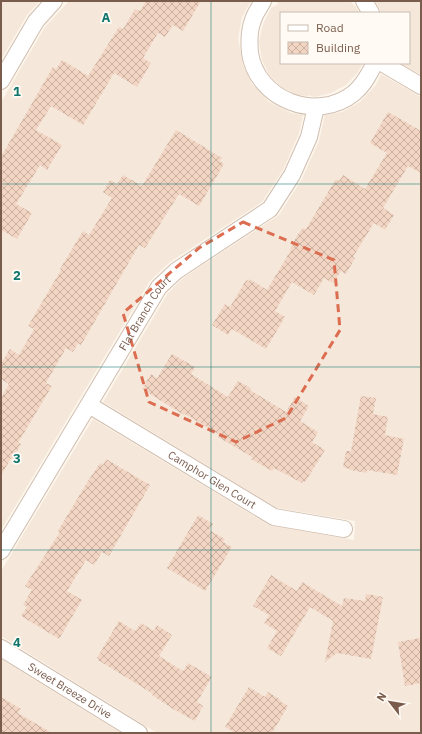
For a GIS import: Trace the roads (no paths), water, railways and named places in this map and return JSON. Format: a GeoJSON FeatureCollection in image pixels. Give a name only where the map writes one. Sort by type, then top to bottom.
{"type":"FeatureCollection","features":[{"type":"Feature","properties":{"kind":"street"},"geometry":{"type":"LineString","coordinates":[[1,81],[36,21],[54,1]]}},
{"type":"Feature","properties":{"kind":"street"},"geometry":{"type":"LineString","coordinates":[[263,1],[253,20],[249,41],[252,62],[261,80],[276,95],[295,104],[316,107],[336,103],[354,93],[368,78],[374,64]]}},
{"type":"Feature","properties":{"kind":"street"},"geometry":{"type":"LineString","coordinates":[[364,1],[370,12]]}},
{"type":"Feature","properties":{"kind":"street"},"geometry":{"type":"LineString","coordinates":[[384,64],[421,86]]}},
{"type":"Feature","properties":{"kind":"street","name":"Flat Branch Court"},"geometry":{"type":"LineString","coordinates":[[1,551],[159,287],[176,270],[270,209],[292,175],[309,136],[316,107]]}},
{"type":"Feature","properties":{"kind":"street","name":"Camphor Glen Court"},"geometry":{"type":"LineString","coordinates":[[89,405],[274,517],[344,529]]}},
{"type":"Feature","properties":{"kind":"street","name":"Sweet Breeze Drive"},"geometry":{"type":"LineString","coordinates":[[1,648],[139,733]]}}]}
